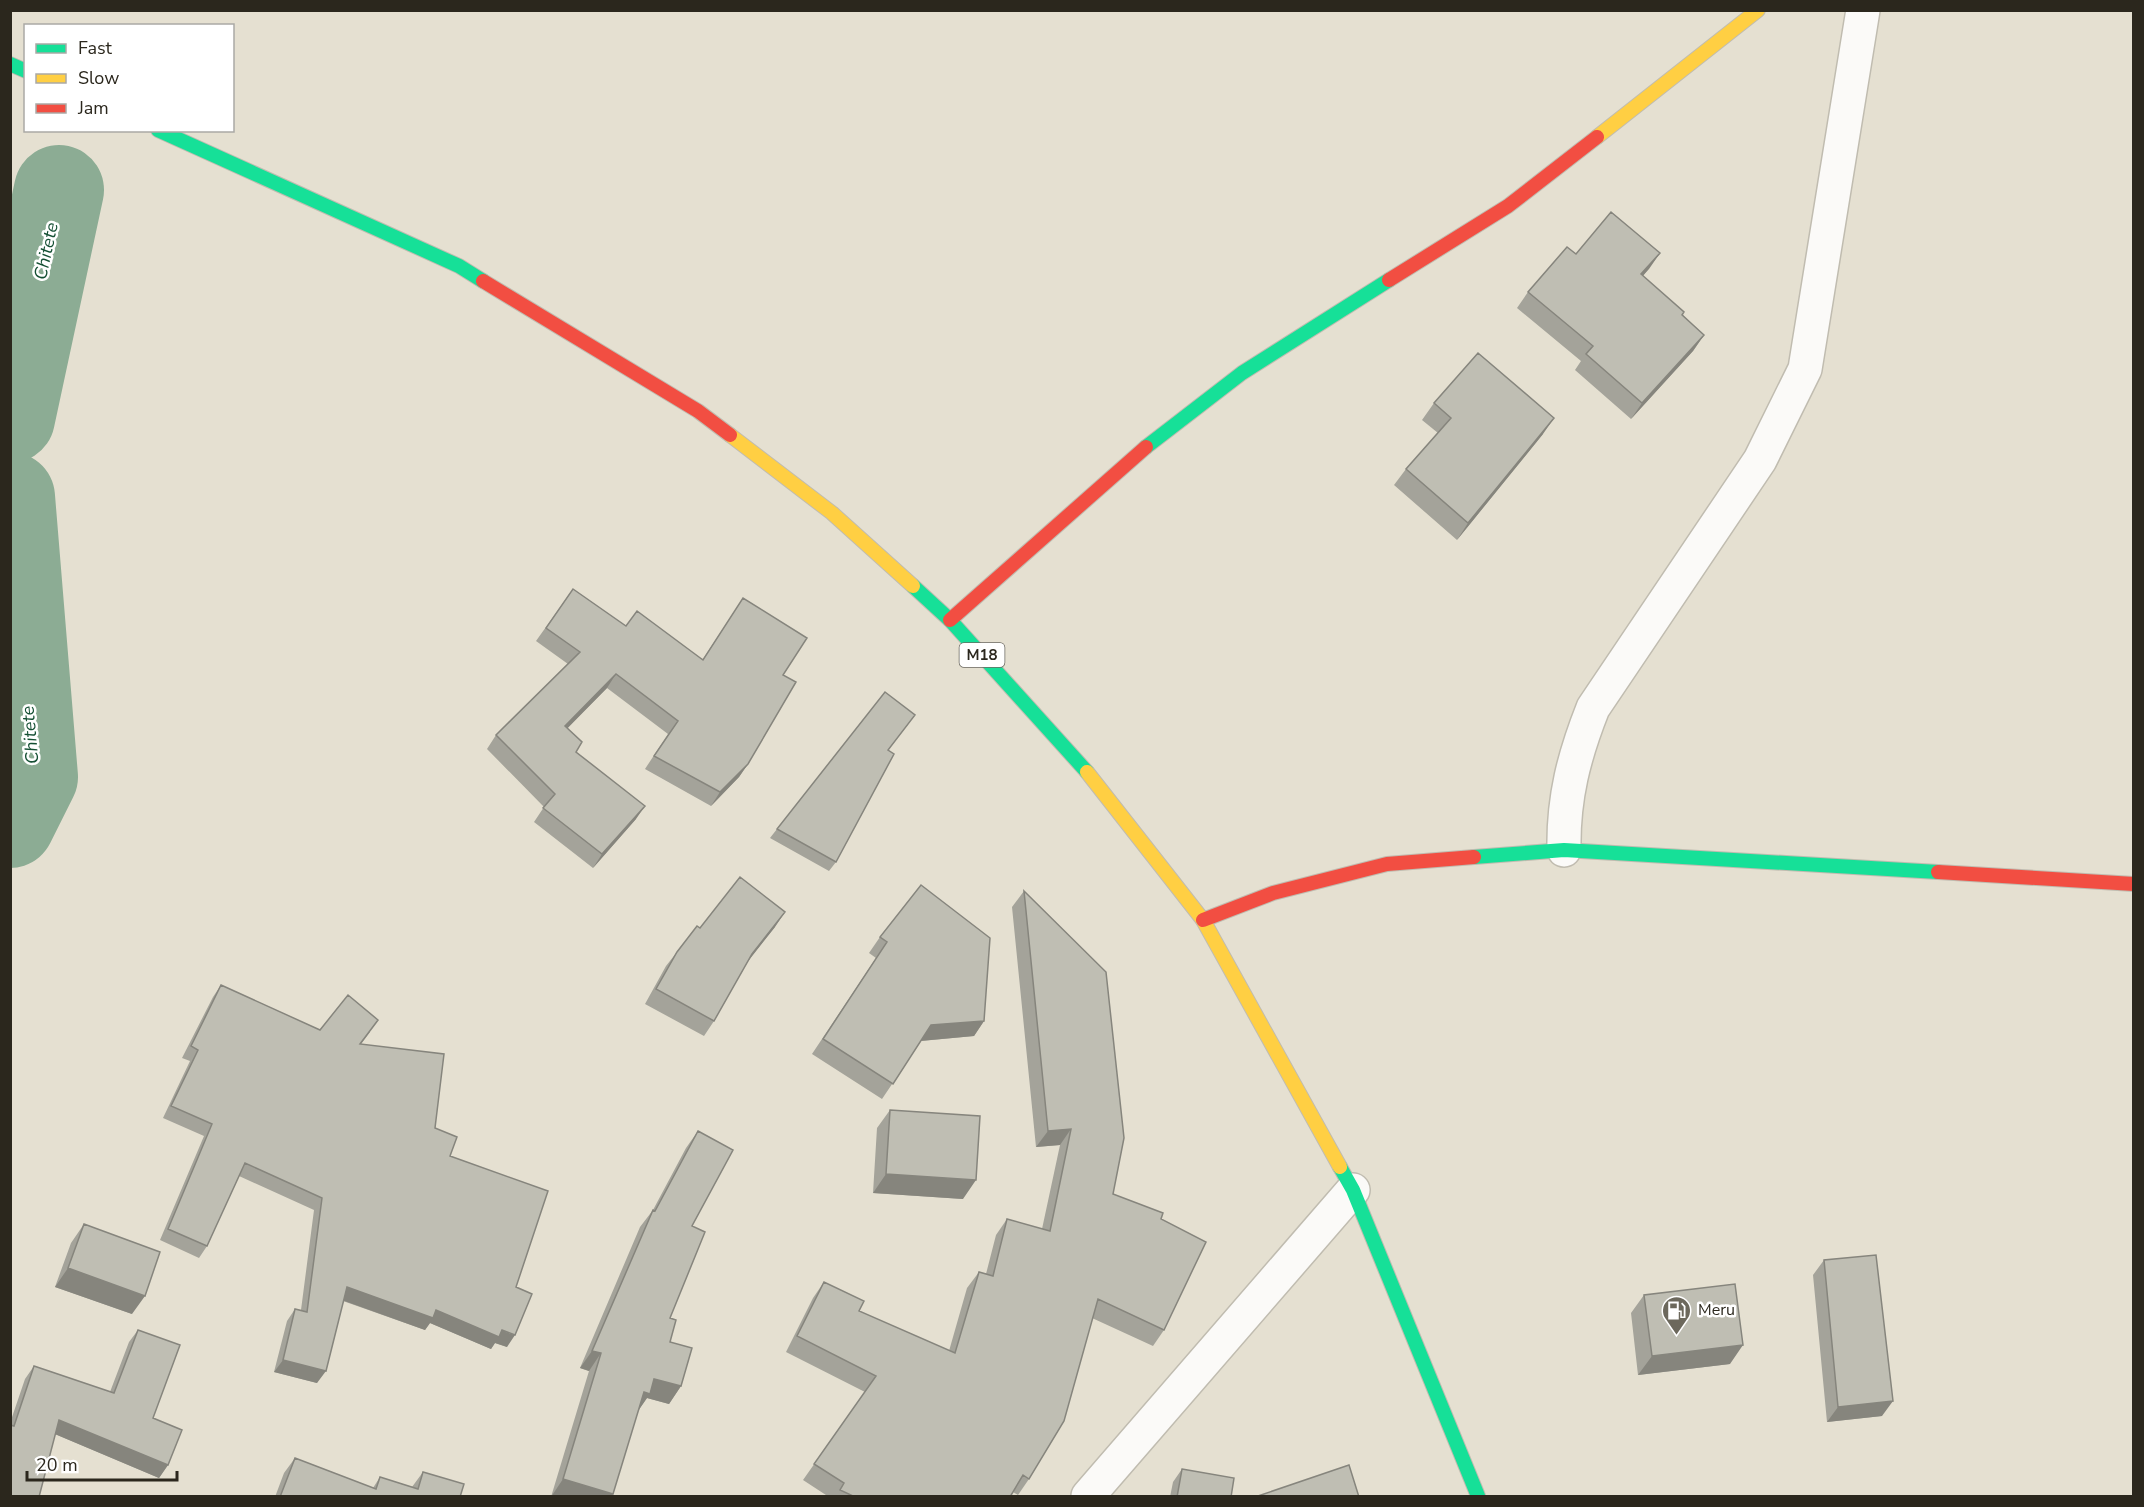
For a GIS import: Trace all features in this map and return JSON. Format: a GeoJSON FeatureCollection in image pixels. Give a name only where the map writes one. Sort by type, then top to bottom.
{"type":"FeatureCollection","features":[{"type":"Feature","properties":{"kind":"main road"},"geometry":{"type":"LineString","coordinates":[[950,620],[1137,454],[1242,373],[1508,207],[1758,10]]}},
{"type":"Feature","properties":{"kind":"main road"},"geometry":{"type":"LineString","coordinates":[[10,64],[24,70]]}},
{"type":"Feature","properties":{"kind":"main road","name":"M18"},"geometry":{"type":"LineString","coordinates":[[162,132],[459,266],[698,411],[832,513],[950,620],[1081,765],[1203,920],[1353,1190],[1478,1497]]}},
{"type":"Feature","properties":{"kind":"main road"},"geometry":{"type":"LineString","coordinates":[[1203,920],[1273,893],[1387,864],[1564,850],[2133,884]]}},
{"type":"Feature","properties":{"kind":"street"},"geometry":{"type":"LineString","coordinates":[[1564,850],[1564,814],[1576,752],[1593,708],[1760,460],[1805,369],[1863,10]]}},
{"type":"Feature","properties":{"kind":"street"},"geometry":{"type":"LineString","coordinates":[[1088,1497],[1353,1190]]}},
{"type":"Feature","properties":{"kind":"building"},"geometry":{"type":"Polygon","coordinates":[[[1611,212],[1660,253],[1641,274],[1684,312],[1682,315],[1704,335],[1642,403],[1586,354],[1593,346],[1528,292],[1567,247],[1576,254],[1611,212]]]}},
{"type":"Feature","properties":{"kind":"building"},"geometry":{"type":"Polygon","coordinates":[[[1478,353],[1554,418],[1468,523],[1406,469],[1451,418],[1434,403],[1478,353]]]}},
{"type":"Feature","properties":{"kind":"building"},"geometry":{"type":"Polygon","coordinates":[[[573,589],[626,626],[637,611],[703,660],[743,598],[807,638],[783,675],[796,682],[748,764],[720,792],[654,756],[678,721],[616,674],[565,726],[582,742],[576,752],[645,806],[602,854],[543,808],[555,794],[496,735],[580,652],[546,628],[573,589]]]}},
{"type":"Feature","properties":{"kind":"building"},"geometry":{"type":"Polygon","coordinates":[[[885,692],[915,715],[888,750],[894,754],[836,862],[777,829],[885,692]]]}},
{"type":"Feature","properties":{"kind":"building"},"geometry":{"type":"Polygon","coordinates":[[[740,877],[785,912],[752,954],[714,1021],[656,989],[677,952],[697,926],[700,928],[740,877]]]}},
{"type":"Feature","properties":{"kind":"building"},"geometry":{"type":"Polygon","coordinates":[[[921,885],[990,938],[984,1021],[931,1025],[893,1084],[823,1039],[887,942],[880,937],[921,885]]]}},
{"type":"Feature","properties":{"kind":"building"},"geometry":{"type":"Polygon","coordinates":[[[1024,891],[1106,972],[1124,1138],[1113,1194],[1163,1213],[1161,1219],[1206,1242],[1164,1330],[1098,1299],[1064,1421],[1029,1479],[1023,1475],[1010,1497],[852,1497],[840,1490],[844,1483],[814,1464],[876,1376],[797,1336],[824,1282],[864,1301],[859,1311],[955,1353],[979,1272],[993,1276],[1007,1219],[1050,1231],[1071,1129],[1048,1131],[1024,891]]]}},
{"type":"Feature","properties":{"kind":"building"},"geometry":{"type":"Polygon","coordinates":[[[221,985],[320,1030],[348,995],[378,1020],[360,1044],[444,1054],[435,1128],[457,1137],[450,1156],[548,1191],[516,1287],[532,1294],[515,1335],[502,1330],[499,1337],[436,1310],[433,1318],[347,1287],[326,1371],[283,1360],[295,1309],[307,1312],[322,1198],[245,1163],[207,1246],[168,1229],[212,1124],[171,1106],[198,1050],[191,1046],[221,985]]]}},
{"type":"Feature","properties":{"kind":"building"},"geometry":{"type":"Polygon","coordinates":[[[890,1110],[980,1116],[976,1180],[886,1174],[890,1110]]]}},
{"type":"Feature","properties":{"kind":"building"},"geometry":{"type":"Polygon","coordinates":[[[698,1131],[733,1150],[692,1226],[705,1232],[670,1318],[676,1320],[670,1342],[692,1348],[681,1386],[654,1379],[650,1394],[644,1392],[613,1494],[563,1479],[601,1353],[592,1351],[653,1210],[655,1211],[698,1131]]]}},
{"type":"Feature","properties":{"kind":"building"},"geometry":{"type":"Polygon","coordinates":[[[84,1224],[160,1252],[145,1296],[68,1268],[84,1224]]]}},
{"type":"Feature","properties":{"kind":"building"},"geometry":{"type":"Polygon","coordinates":[[[1876,1255],[1893,1401],[1838,1407],[1824,1260],[1876,1255]]]}},
{"type":"Feature","properties":{"kind":"building"},"geometry":{"type":"Polygon","coordinates":[[[1735,1284],[1743,1345],[1652,1356],[1644,1295],[1735,1284]]]}},
{"type":"Feature","properties":{"kind":"building"},"geometry":{"type":"Polygon","coordinates":[[[138,1330],[180,1345],[153,1418],[182,1430],[168,1465],[59,1420],[39,1497],[10,1497],[10,1425],[14,1426],[34,1366],[114,1393],[138,1330]]]}},
{"type":"Feature","properties":{"kind":"building"},"geometry":{"type":"Polygon","coordinates":[[[295,1458],[376,1489],[380,1477],[418,1489],[423,1472],[464,1484],[460,1497],[280,1497],[295,1458]]]}},
{"type":"Feature","properties":{"kind":"building"},"geometry":{"type":"Polygon","coordinates":[[[1349,1465],[1359,1497],[1255,1497],[1349,1465]]]}},
{"type":"Feature","properties":{"kind":"building"},"geometry":{"type":"Polygon","coordinates":[[[1182,1469],[1234,1478],[1231,1497],[1177,1497],[1182,1469]]]}},
{"type":"Feature","properties":{"kind":"waterway","name":"Chitete"},"geometry":{"type":"LineString","coordinates":[[10,418],[59,190]]}},
{"type":"Feature","properties":{"kind":"waterway","name":"Chitete"},"geometry":{"type":"LineString","coordinates":[[10,497],[33,777],[10,823]]}},
{"type":"Feature","properties":{"kind":"traffic: fast"},"geometry":{"type":"LineString","coordinates":[[10,64],[24,70]]}},
{"type":"Feature","properties":{"kind":"traffic: fast"},"geometry":{"type":"LineString","coordinates":[[162,132],[459,266],[483,281]]}},
{"type":"Feature","properties":{"kind":"traffic: fast"},"geometry":{"type":"LineString","coordinates":[[1146,447],[1242,373],[1389,280]]}},
{"type":"Feature","properties":{"kind":"traffic: fast"},"geometry":{"type":"LineString","coordinates":[[913,586],[950,620],[1087,772]]}},
{"type":"Feature","properties":{"kind":"traffic: fast"},"geometry":{"type":"LineString","coordinates":[[1474,857],[1564,850],[1938,872]]}},
{"type":"Feature","properties":{"kind":"traffic: fast"},"geometry":{"type":"LineString","coordinates":[[1340,1167],[1353,1190],[1478,1496]]}},
{"type":"Feature","properties":{"kind":"traffic: slow"},"geometry":{"type":"LineString","coordinates":[[1597,137],[1758,10]]}},
{"type":"Feature","properties":{"kind":"traffic: slow"},"geometry":{"type":"LineString","coordinates":[[730,435],[832,513],[913,586]]}},
{"type":"Feature","properties":{"kind":"traffic: slow"},"geometry":{"type":"LineString","coordinates":[[1087,772],[1203,920],[1340,1167]]}},
{"type":"Feature","properties":{"kind":"traffic: jam"},"geometry":{"type":"LineString","coordinates":[[1389,280],[1508,206],[1597,137]]}},
{"type":"Feature","properties":{"kind":"traffic: jam"},"geometry":{"type":"LineString","coordinates":[[483,281],[698,411],[730,435]]}},
{"type":"Feature","properties":{"kind":"traffic: jam"},"geometry":{"type":"LineString","coordinates":[[950,620],[1146,447]]}},
{"type":"Feature","properties":{"kind":"traffic: jam"},"geometry":{"type":"LineString","coordinates":[[1203,920],[1273,893],[1387,864],[1474,857]]}},
{"type":"Feature","properties":{"kind":"traffic: jam"},"geometry":{"type":"LineString","coordinates":[[1938,872],[2134,884]]}},
{"type":"Feature","properties":{"kind":"place","name":"Meru"},"geometry":{"type":"Point","coordinates":[1677,1336]}}]}
